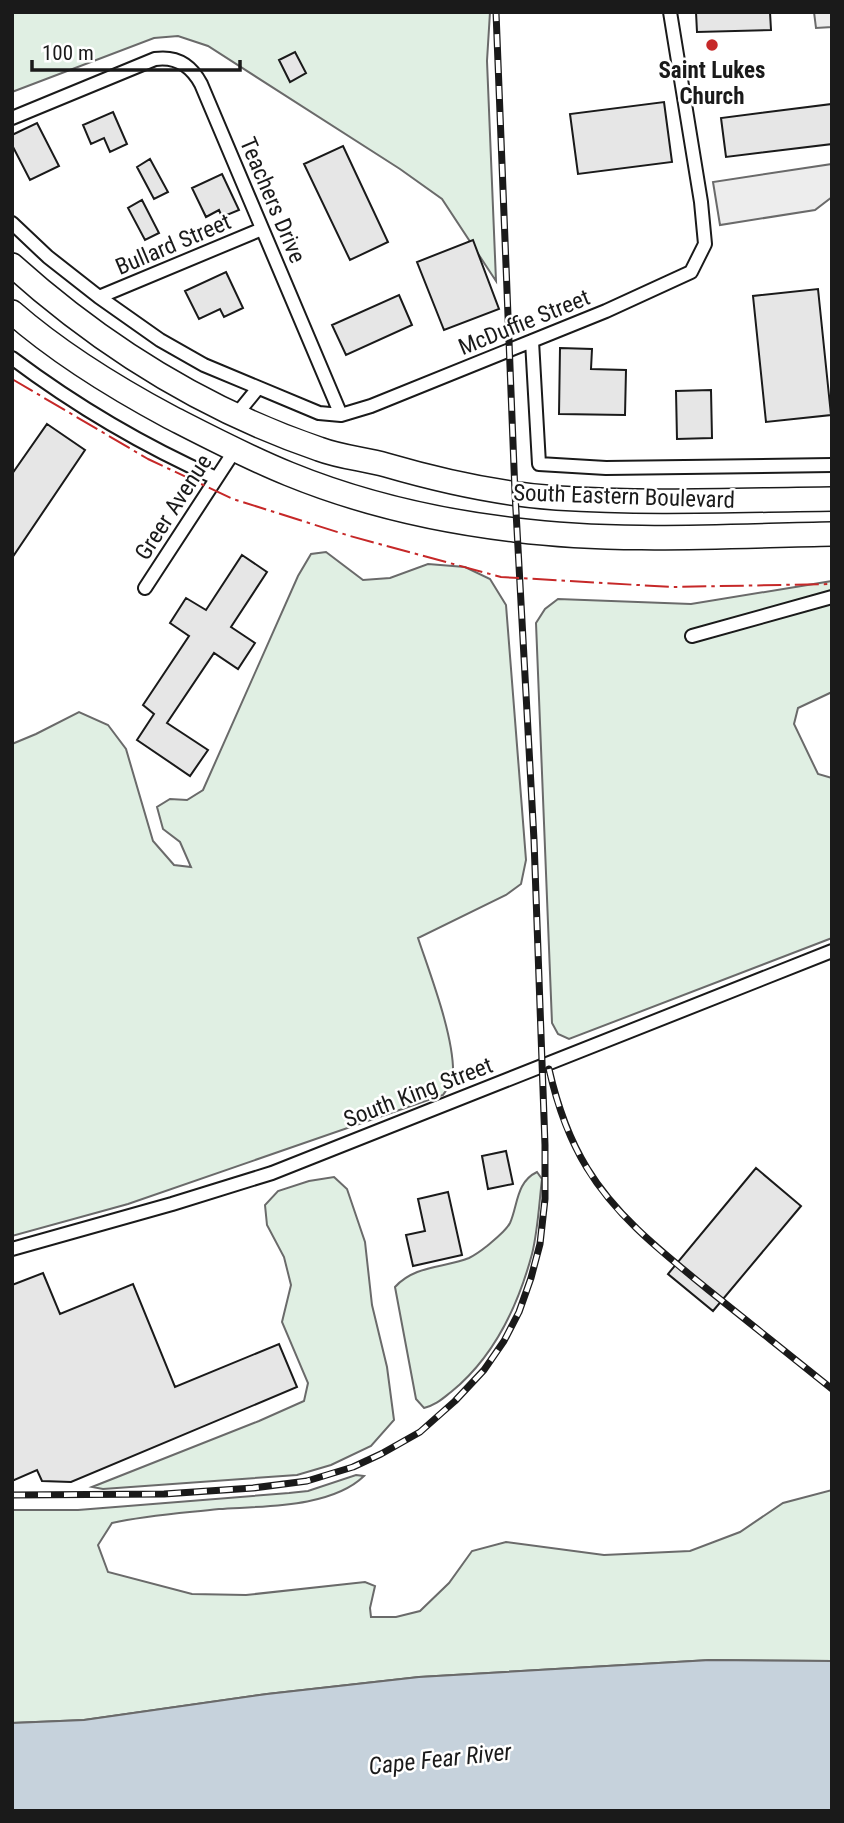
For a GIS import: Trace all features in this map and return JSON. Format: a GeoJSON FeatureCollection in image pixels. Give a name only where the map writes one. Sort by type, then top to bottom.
{"type":"FeatureCollection","features":[{"type":"Feature","properties":{"kind":"highway","name":"South Eastern Boulevard"},"geometry":{"type":"LineString","coordinates":[[12,265],[74,318],[161,376],[236,415],[321,450],[480,488],[555,498],[657,501],[832,499]]}},
{"type":"Feature","properties":{"kind":"highway","name":"South Eastern Boulevard"},"geometry":{"type":"LineString","coordinates":[[12,312],[88,370],[136,398],[235,450],[290,474],[358,497],[490,527],[609,536],[832,534]]}},
{"type":"Feature","properties":{"kind":"highway"},"geometry":{"type":"LineString","coordinates":[[88,370],[209,421],[222,421],[236,415]]}},
{"type":"Feature","properties":{"kind":"highway"},"geometry":{"type":"LineString","coordinates":[[235,450],[253,442],[265,443],[323,464],[424,476]]}},
{"type":"Feature","properties":{"kind":"street","name":"McDuffie Street"},"geometry":{"type":"LineString","coordinates":[[341,415],[371,406],[606,311],[691,272],[705,244],[701,202],[670,12]]}},
{"type":"Feature","properties":{"kind":"street","name":"Teachers Drive"},"geometry":{"type":"LineString","coordinates":[[12,118],[155,59],[183,62],[197,75],[341,415]]}},
{"type":"Feature","properties":{"kind":"street"},"geometry":{"type":"LineString","coordinates":[[12,223],[48,257],[160,340],[204,365],[319,414],[341,415]]}},
{"type":"Feature","properties":{"kind":"street","name":"Bullard Street"},"geometry":{"type":"LineString","coordinates":[[99,297],[262,229]]}},
{"type":"Feature","properties":{"kind":"street","name":"South Eastern Boulevard"},"geometry":{"type":"LineString","coordinates":[[532,341],[539,464],[606,468],[832,466]]}},
{"type":"Feature","properties":{"kind":"street"},"geometry":{"type":"LineString","coordinates":[[12,358],[56,391],[112,426],[173,459],[216,478]]}},
{"type":"Feature","properties":{"kind":"street"},"geometry":{"type":"LineString","coordinates":[[236,415],[258,388]]}},
{"type":"Feature","properties":{"kind":"street","name":"Greer Avenue"},"geometry":{"type":"LineString","coordinates":[[145,588],[235,450]]}},
{"type":"Feature","properties":{"kind":"street"},"geometry":{"type":"LineString","coordinates":[[692,636],[832,597]]}},
{"type":"Feature","properties":{"kind":"street","name":"South King Street"},"geometry":{"type":"LineString","coordinates":[[12,1249],[272,1173],[832,951]]}},
{"type":"Feature","properties":{"kind":"green space"},"geometry":{"type":"Polygon","coordinates":[[[12,12],[490,12],[487,61],[496,281],[442,199],[400,169],[208,46],[178,36],[154,38],[12,92],[12,12]]]}},
{"type":"Feature","properties":{"kind":"green space"},"geometry":{"type":"Polygon","coordinates":[[[326,552],[363,580],[390,578],[428,564],[465,567],[490,579],[506,605],[526,860],[521,884],[506,895],[418,938],[446,1025],[453,1061],[452,1081],[443,1095],[128,1204],[12,1236],[12,744],[79,712],[108,725],[126,749],[153,841],[174,865],[191,867],[180,842],[163,829],[157,807],[170,799],[187,800],[203,790],[298,576],[311,554],[326,552]]]}},
{"type":"Feature","properties":{"kind":"green space"},"geometry":{"type":"Polygon","coordinates":[[[832,581],[832,692],[798,708],[794,724],[818,774],[832,778],[832,938],[569,1039],[558,1034],[552,1023],[536,623],[545,609],[558,599],[691,604],[832,581]]]}},
{"type":"Feature","properties":{"kind":"green space"},"geometry":{"type":"Polygon","coordinates":[[[537,1172],[542,1179],[534,1245],[511,1312],[491,1347],[466,1378],[439,1401],[424,1408],[416,1399],[395,1287],[411,1275],[469,1258],[487,1246],[508,1226],[521,1188],[530,1176],[537,1172]]]}},
{"type":"Feature","properties":{"kind":"green space"},"geometry":{"type":"Polygon","coordinates":[[[334,1177],[347,1189],[365,1242],[372,1305],[387,1367],[394,1420],[371,1446],[331,1465],[297,1475],[103,1489],[92,1487],[304,1401],[308,1383],[282,1322],[291,1285],[284,1257],[267,1225],[265,1205],[278,1191],[309,1181],[334,1177]]]}},
{"type":"Feature","properties":{"kind":"green space"},"geometry":{"type":"Polygon","coordinates":[[[356,1475],[364,1476],[334,1494],[315,1500],[276,1506],[165,1514],[112,1523],[98,1545],[108,1572],[192,1594],[246,1595],[365,1582],[375,1586],[370,1608],[371,1617],[396,1617],[420,1611],[449,1583],[472,1551],[506,1542],[604,1555],[690,1551],[740,1532],[783,1503],[832,1490],[832,1661],[710,1660],[419,1677],[267,1694],[84,1720],[12,1723],[12,1510],[78,1510],[289,1493],[308,1491],[356,1475]]]}},
{"type":"Feature","properties":{"kind":"shaded area"},"geometry":{"type":"Polygon","coordinates":[[[814,12],[832,12],[832,27],[816,28],[814,12]]]}},
{"type":"Feature","properties":{"kind":"shaded area"},"geometry":{"type":"Polygon","coordinates":[[[832,164],[832,197],[815,210],[720,225],[713,182],[832,164]]]}},
{"type":"Feature","properties":{"kind":"water","name":"Cape Fear River"},"geometry":{"type":"Polygon","coordinates":[[[710,1660],[832,1661],[832,1811],[12,1811],[12,1723],[84,1720],[267,1694],[419,1677],[710,1660]]]}},
{"type":"Feature","properties":{"kind":"building"},"geometry":{"type":"Polygon","coordinates":[[[696,12],[770,12],[771,30],[697,32],[696,12]]]}},
{"type":"Feature","properties":{"kind":"building"},"geometry":{"type":"Polygon","coordinates":[[[295,52],[306,73],[290,82],[279,60],[295,52]]]}},
{"type":"Feature","properties":{"kind":"building"},"geometry":{"type":"Polygon","coordinates":[[[664,102],[672,162],[578,174],[570,114],[664,102]]]}},
{"type":"Feature","properties":{"kind":"building"},"geometry":{"type":"Polygon","coordinates":[[[832,104],[832,144],[726,157],[721,118],[832,104]]]}},
{"type":"Feature","properties":{"kind":"building"},"geometry":{"type":"Polygon","coordinates":[[[113,112],[127,144],[110,152],[104,138],[91,144],[83,125],[113,112]]]}},
{"type":"Feature","properties":{"kind":"building"},"geometry":{"type":"Polygon","coordinates":[[[37,123],[59,166],[30,180],[12,145],[12,135],[37,123]]]}},
{"type":"Feature","properties":{"kind":"building"},"geometry":{"type":"Polygon","coordinates":[[[343,146],[388,242],[350,260],[304,164],[343,146]]]}},
{"type":"Feature","properties":{"kind":"building"},"geometry":{"type":"Polygon","coordinates":[[[150,159],[168,192],[154,199],[137,167],[150,159]]]}},
{"type":"Feature","properties":{"kind":"building"},"geometry":{"type":"Polygon","coordinates":[[[222,174],[239,210],[222,217],[219,210],[206,217],[192,188],[222,174]]]}},
{"type":"Feature","properties":{"kind":"building"},"geometry":{"type":"Polygon","coordinates":[[[142,200],[159,233],[145,240],[128,208],[142,200]]]}},
{"type":"Feature","properties":{"kind":"building"},"geometry":{"type":"Polygon","coordinates":[[[473,240],[499,309],[444,330],[417,262],[473,240]]]}},
{"type":"Feature","properties":{"kind":"building"},"geometry":{"type":"Polygon","coordinates":[[[226,272],[243,308],[224,317],[220,309],[199,319],[185,291],[226,272]]]}},
{"type":"Feature","properties":{"kind":"building"},"geometry":{"type":"Polygon","coordinates":[[[818,289],[831,415],[766,422],[753,296],[818,289]]]}},
{"type":"Feature","properties":{"kind":"building"},"geometry":{"type":"Polygon","coordinates":[[[399,295],[412,325],[346,355],[332,325],[399,295]]]}},
{"type":"Feature","properties":{"kind":"building"},"geometry":{"type":"Polygon","coordinates":[[[560,348],[592,349],[591,369],[626,370],[625,415],[559,414],[560,348]]]}},
{"type":"Feature","properties":{"kind":"building"},"geometry":{"type":"Polygon","coordinates":[[[711,390],[712,438],[677,439],[676,391],[711,390]]]}},
{"type":"Feature","properties":{"kind":"building"},"geometry":{"type":"Polygon","coordinates":[[[47,424],[85,450],[12,558],[12,474],[47,424]]]}},
{"type":"Feature","properties":{"kind":"building"},"geometry":{"type":"Polygon","coordinates":[[[242,555],[267,572],[231,627],[255,643],[238,669],[214,653],[167,723],[208,750],[190,776],[137,740],[154,714],[143,705],[189,636],[170,623],[186,598],[206,610],[242,555]]]}},
{"type":"Feature","properties":{"kind":"building"},"geometry":{"type":"Polygon","coordinates":[[[506,1151],[513,1184],[488,1189],[482,1156],[506,1151]]]}},
{"type":"Feature","properties":{"kind":"building"},"geometry":{"type":"Polygon","coordinates":[[[756,1168],[801,1206],[713,1311],[668,1274],[756,1168]]]}},
{"type":"Feature","properties":{"kind":"building"},"geometry":{"type":"Polygon","coordinates":[[[448,1192],[462,1255],[413,1266],[406,1235],[425,1231],[418,1199],[448,1192]]]}},
{"type":"Feature","properties":{"kind":"building"},"geometry":{"type":"Polygon","coordinates":[[[43,1273],[60,1314],[133,1284],[175,1387],[279,1344],[297,1387],[71,1482],[42,1481],[37,1470],[12,1481],[12,1285],[43,1273]]]}},
{"type":"Feature","properties":{"kind":"railway"},"geometry":{"type":"LineString","coordinates":[[12,1495],[164,1494],[253,1488],[307,1481],[353,1467],[420,1432],[455,1401],[484,1370],[504,1341],[519,1312],[531,1278],[540,1244],[545,1199],[545,1145],[534,840],[515,493],[496,12]]}},
{"type":"Feature","properties":{"kind":"railway"},"geometry":{"type":"LineString","coordinates":[[549,1069],[574,1144],[587,1168],[613,1204],[660,1250],[832,1389]]}},
{"type":"Feature","properties":{"kind":"power"},"geometry":{"type":"LineString","coordinates":[[12,379],[148,459],[233,499],[350,536],[501,577],[672,587],[832,584]]}},
{"type":"Feature","properties":{"kind":"place","name":"Saint Lukes Church"},"geometry":{"type":"Point","coordinates":[712,45]}}]}
